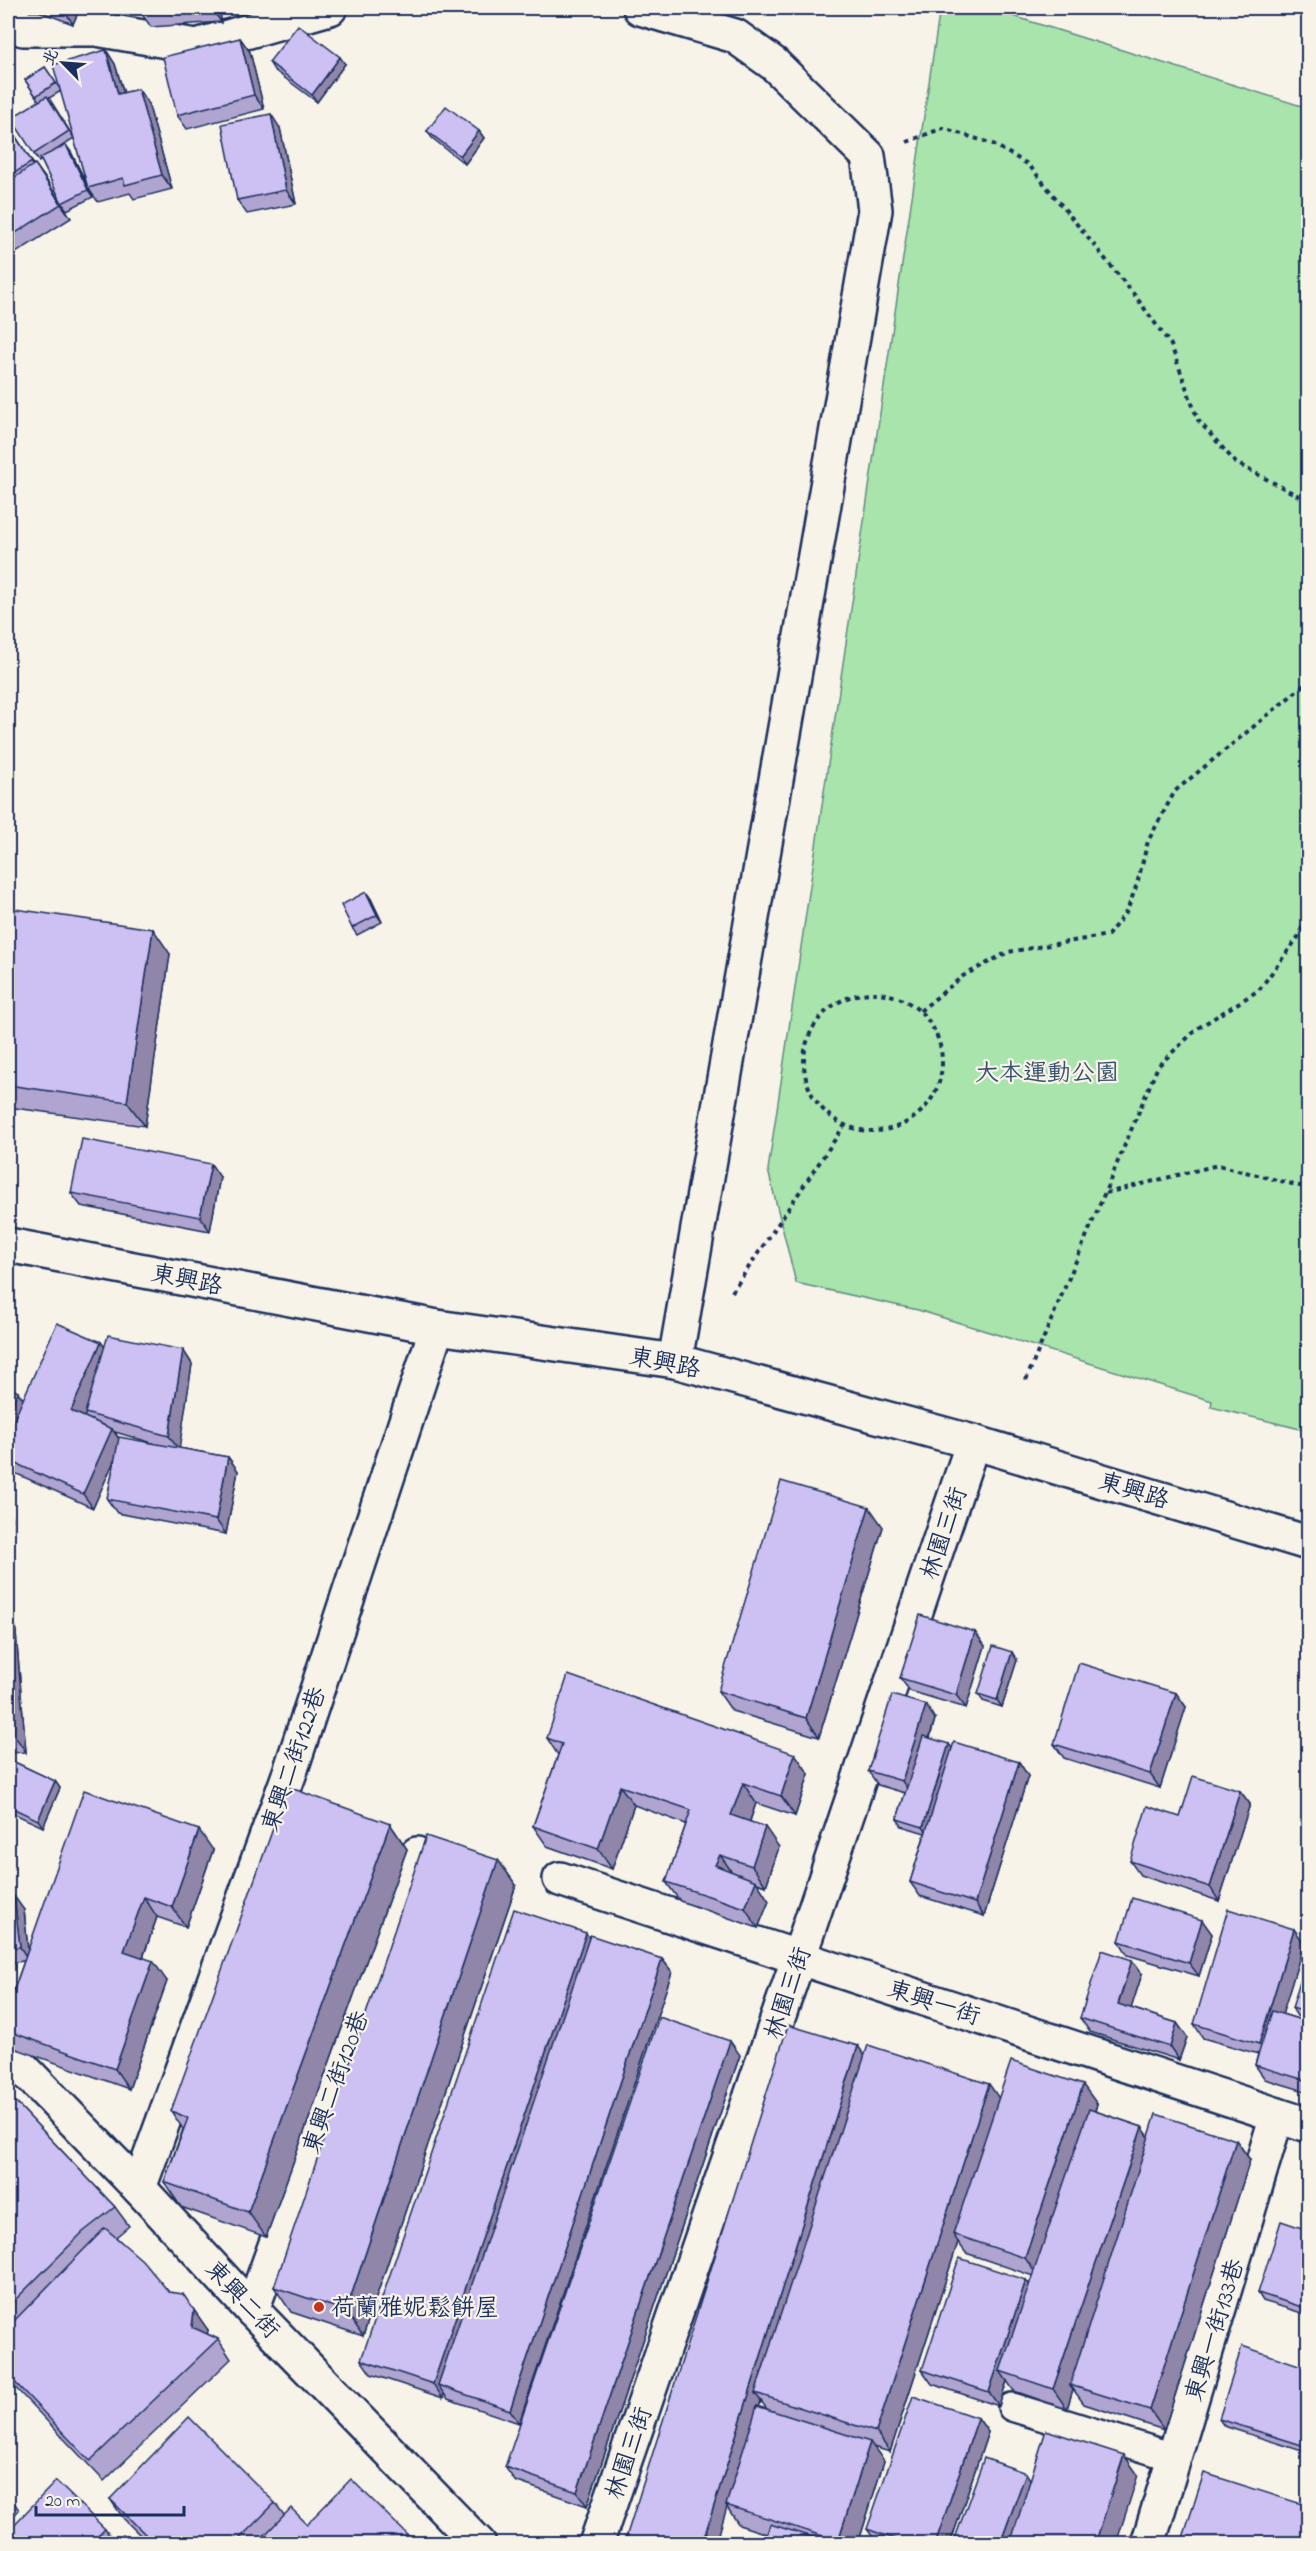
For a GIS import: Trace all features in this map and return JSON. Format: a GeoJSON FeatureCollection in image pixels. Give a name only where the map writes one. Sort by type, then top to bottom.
{"type":"FeatureCollection","features":[{"type":"Feature","properties":{"kind":"street"},"geometry":{"type":"LineString","coordinates":[[8,16],[23,29],[96,29],[196,45],[330,8]]}},
{"type":"Feature","properties":{"kind":"street"},"geometry":{"type":"LineString","coordinates":[[640,8],[735,36],[774,64],[868,156],[875,210],[675,1360]]}},
{"type":"Feature","properties":{"kind":"street","name":"東興路"},"geometry":{"type":"LineString","coordinates":[[8,1245],[437,1327],[675,1360],[973,1442],[1308,1543]]}},
{"type":"Feature","properties":{"kind":"street","name":"東興二街122巷"},"geometry":{"type":"LineString","coordinates":[[139,2188],[290,1772],[437,1327]]}},
{"type":"Feature","properties":{"kind":"street","name":"林園三街"},"geometry":{"type":"LineString","coordinates":[[596,2544],[799,1957],[973,1442]]}},
{"type":"Feature","properties":{"kind":"street","name":"東興二街120巷"},"geometry":{"type":"LineString","coordinates":[[252,2310],[417,1854]]}},
{"type":"Feature","properties":{"kind":"street","name":"東興一街"},"geometry":{"type":"LineString","coordinates":[[560,1879],[1308,2125]]}},
{"type":"Feature","properties":{"kind":"street","name":"東興二街"},"geometry":{"type":"LineString","coordinates":[[8,2053],[139,2188],[252,2310],[479,2544]]}},
{"type":"Feature","properties":{"kind":"street","name":"東興一街133巷"},"geometry":{"type":"LineString","coordinates":[[1148,2544],[1176,2458],[1278,2115]]}},
{"type":"Feature","properties":{"kind":"lane"},"geometry":{"type":"LineString","coordinates":[[1012,2407],[1176,2458]]}},
{"type":"Feature","properties":{"kind":"path"},"geometry":{"type":"LineString","coordinates":[[868,156],[944,128],[993,144],[1029,165],[1136,297],[1171,345],[1198,420],[1236,463],[1308,501]]}},
{"type":"Feature","properties":{"kind":"path"},"geometry":{"type":"LineString","coordinates":[[920,1011],[963,976],[1008,952],[1108,935],[1127,911],[1137,884],[1148,841],[1175,791],[1308,682]]}},
{"type":"Feature","properties":{"kind":"path"},"geometry":{"type":"LineString","coordinates":[[1026,1380],[1158,1066],[1198,1028],[1259,990],[1299,936],[1308,911]]}},
{"type":"Feature","properties":{"kind":"path"},"geometry":{"type":"LineString","coordinates":[[858,993],[880,993],[901,999],[920,1011],[933,1028],[941,1048],[942,1070],[936,1091],[924,1109],[907,1123],[887,1131],[865,1132],[844,1126],[825,1114],[812,1097],[804,1077],[803,1055],[809,1034],[821,1015],[838,1002],[858,993]]}},
{"type":"Feature","properties":{"kind":"path"},"geometry":{"type":"LineString","coordinates":[[732,1293],[844,1126]]}},
{"type":"Feature","properties":{"kind":"path"},"geometry":{"type":"LineString","coordinates":[[1105,1193],[1218,1165],[1308,1188]]}},
{"type":"Feature","properties":{"kind":"green space","name":"大本運動公園"},"geometry":{"type":"Polygon","coordinates":[[[940,8],[987,8],[1308,108],[1308,1431],[1211,1407],[1212,1401],[918,1310],[796,1283],[768,1170],[940,8]]]}},
{"type":"Feature","properties":{"kind":"building"},"geometry":{"type":"Polygon","coordinates":[[[141,8],[211,8],[212,9],[141,13],[141,8]]]}},
{"type":"Feature","properties":{"kind":"building"},"geometry":{"type":"Polygon","coordinates":[[[298,25],[340,57],[312,95],[269,62],[298,25]]]}},
{"type":"Feature","properties":{"kind":"building"},"geometry":{"type":"Polygon","coordinates":[[[240,38],[254,95],[177,115],[163,57],[240,38]]]}},
{"type":"Feature","properties":{"kind":"building"},"geometry":{"type":"Polygon","coordinates":[[[106,50],[118,94],[138,89],[162,175],[125,185],[123,178],[88,188],[53,65],[106,50]]]}},
{"type":"Feature","properties":{"kind":"building"},"geometry":{"type":"Polygon","coordinates":[[[45,67],[56,83],[36,96],[25,80],[45,67]]]}},
{"type":"Feature","properties":{"kind":"building"},"geometry":{"type":"Polygon","coordinates":[[[47,96],[69,131],[34,154],[11,118],[47,96]]]}},
{"type":"Feature","properties":{"kind":"building"},"geometry":{"type":"Polygon","coordinates":[[[446,106],[479,131],[460,156],[427,131],[446,106]]]}},
{"type":"Feature","properties":{"kind":"building"},"geometry":{"type":"Polygon","coordinates":[[[271,114],[286,190],[237,200],[222,124],[271,114]]]}},
{"type":"Feature","properties":{"kind":"building"},"geometry":{"type":"Polygon","coordinates":[[[8,125],[32,162],[8,177],[8,125]]]}},
{"type":"Feature","properties":{"kind":"building"},"geometry":{"type":"Polygon","coordinates":[[[66,145],[88,190],[62,203],[40,158],[66,145]]]}},
{"type":"Feature","properties":{"kind":"building"},"geometry":{"type":"Polygon","coordinates":[[[35,164],[61,204],[8,238],[8,182],[35,164]]]}},
{"type":"Feature","properties":{"kind":"building"},"geometry":{"type":"Polygon","coordinates":[[[366,892],[377,915],[352,928],[341,905],[366,892]]]}},
{"type":"Feature","properties":{"kind":"building"},"geometry":{"type":"Polygon","coordinates":[[[8,908],[153,929],[127,1102],[8,1085],[8,908]]]}},
{"type":"Feature","properties":{"kind":"building"},"geometry":{"type":"Polygon","coordinates":[[[82,1139],[211,1164],[200,1217],[71,1193],[82,1139]]]}},
{"type":"Feature","properties":{"kind":"building"},"geometry":{"type":"Polygon","coordinates":[[[57,1323],[101,1342],[71,1411],[112,1429],[83,1494],[8,1460],[8,1433],[57,1323]]]}},
{"type":"Feature","properties":{"kind":"building"},"geometry":{"type":"Polygon","coordinates":[[[108,1335],[183,1350],[169,1436],[85,1413],[108,1335]]]}},
{"type":"Feature","properties":{"kind":"building"},"geometry":{"type":"Polygon","coordinates":[[[8,1386],[18,1392],[8,1411],[8,1386]]]}},
{"type":"Feature","properties":{"kind":"building"},"geometry":{"type":"Polygon","coordinates":[[[119,1437],[228,1457],[216,1520],[107,1499],[119,1437]]]}},
{"type":"Feature","properties":{"kind":"building"},"geometry":{"type":"Polygon","coordinates":[[[781,1481],[869,1507],[806,1718],[718,1691],[781,1481]]]}},
{"type":"Feature","properties":{"kind":"building"},"geometry":{"type":"Polygon","coordinates":[[[920,1615],[975,1632],[956,1695],[900,1678],[920,1615]]]}},
{"type":"Feature","properties":{"kind":"building"},"geometry":{"type":"Polygon","coordinates":[[[993,1646],[1012,1652],[997,1700],[978,1694],[993,1646]]]}},
{"type":"Feature","properties":{"kind":"building"},"geometry":{"type":"Polygon","coordinates":[[[1079,1663],[1176,1693],[1150,1774],[1054,1744],[1079,1663]]]}},
{"type":"Feature","properties":{"kind":"building"},"geometry":{"type":"Polygon","coordinates":[[[568,1675],[795,1754],[781,1796],[743,1783],[731,1815],[765,1827],[752,1866],[720,1855],[715,1865],[756,1881],[745,1908],[666,1882],[691,1810],[620,1786],[598,1849],[533,1826],[562,1744],[547,1738],[568,1675]]]}},
{"type":"Feature","properties":{"kind":"building"},"geometry":{"type":"Polygon","coordinates":[[[8,1681],[12,1732],[8,1732],[8,1681]]]}},
{"type":"Feature","properties":{"kind":"building"},"geometry":{"type":"Polygon","coordinates":[[[892,1695],[926,1705],[902,1781],[868,1771],[892,1695]]]}},
{"type":"Feature","properties":{"kind":"building"},"geometry":{"type":"Polygon","coordinates":[[[923,1736],[949,1744],[923,1827],[897,1819],[923,1736]]]}},
{"type":"Feature","properties":{"kind":"building"},"geometry":{"type":"Polygon","coordinates":[[[954,1742],[1019,1762],[975,1903],[910,1882],[954,1742]]]}},
{"type":"Feature","properties":{"kind":"building"},"geometry":{"type":"Polygon","coordinates":[[[8,1759],[55,1781],[38,1820],[8,1806],[8,1759]]]}},
{"type":"Feature","properties":{"kind":"building"},"geometry":{"type":"Polygon","coordinates":[[[1193,1776],[1240,1791],[1210,1887],[1130,1861],[1147,1806],[1180,1817],[1193,1776]]]}},
{"type":"Feature","properties":{"kind":"building"},"geometry":{"type":"Polygon","coordinates":[[[288,1787],[390,1824],[248,2212],[164,2182],[188,2118],[171,2111],[288,1787]]]}},
{"type":"Feature","properties":{"kind":"building"},"geometry":{"type":"Polygon","coordinates":[[[84,1790],[199,1830],[172,1907],[144,1897],[124,1951],[153,1961],[115,2069],[8,2031],[8,2007],[84,1790]]]}},
{"type":"Feature","properties":{"kind":"building"},"geometry":{"type":"Polygon","coordinates":[[[426,1836],[498,1860],[346,2311],[274,2287],[426,1836]]]}},
{"type":"Feature","properties":{"kind":"building"},"geometry":{"type":"Polygon","coordinates":[[[14,1896],[20,1947],[8,1948],[8,1897],[14,1896]]]}},
{"type":"Feature","properties":{"kind":"building"},"geometry":{"type":"Polygon","coordinates":[[[1132,1898],[1202,1920],[1189,1963],[1119,1941],[1132,1898]]]}},
{"type":"Feature","properties":{"kind":"building"},"geometry":{"type":"Polygon","coordinates":[[[514,1909],[586,1933],[433,2384],[361,2360],[514,1909]]]}},
{"type":"Feature","properties":{"kind":"building"},"geometry":{"type":"Polygon","coordinates":[[[1228,1909],[1294,1929],[1259,2044],[1194,2024],[1228,1909]]]}},
{"type":"Feature","properties":{"kind":"building"},"geometry":{"type":"Polygon","coordinates":[[[590,1935],[662,1959],[510,2410],[438,2385],[590,1935]]]}},
{"type":"Feature","properties":{"kind":"building"},"geometry":{"type":"Polygon","coordinates":[[[1102,1950],[1132,1960],[1118,2004],[1177,2023],[1170,2047],[1080,2018],[1102,1950]]]}},
{"type":"Feature","properties":{"kind":"building"},"geometry":{"type":"Polygon","coordinates":[[[1304,1969],[1308,1971],[1308,2013],[1292,2008],[1304,1969]]]}},
{"type":"Feature","properties":{"kind":"building"},"geometry":{"type":"Polygon","coordinates":[[[1272,2011],[1308,2022],[1308,2081],[1255,2065],[1272,2011]]]}},
{"type":"Feature","properties":{"kind":"building"},"geometry":{"type":"Polygon","coordinates":[[[659,2017],[730,2041],[577,2492],[505,2467],[659,2017]]]}},
{"type":"Feature","properties":{"kind":"building"},"geometry":{"type":"Polygon","coordinates":[[[788,2025],[858,2046],[702,2544],[624,2544],[788,2025]]]}},
{"type":"Feature","properties":{"kind":"building"},"geometry":{"type":"Polygon","coordinates":[[[868,2045],[989,2084],[876,2432],[755,2393],[868,2045]]]}},
{"type":"Feature","properties":{"kind":"building"},"geometry":{"type":"Polygon","coordinates":[[[1011,2061],[1083,2085],[1025,2258],[953,2234],[1011,2061]]]}},
{"type":"Feature","properties":{"kind":"building"},"geometry":{"type":"Polygon","coordinates":[[[8,2094],[115,2207],[83,2232],[8,2307],[8,2094]]]}},
{"type":"Feature","properties":{"kind":"building"},"geometry":{"type":"Polygon","coordinates":[[[1089,2109],[1142,2127],[1053,2389],[1000,2371],[1089,2109]]]}},
{"type":"Feature","properties":{"kind":"building"},"geometry":{"type":"Polygon","coordinates":[[[1156,2114],[1236,2140],[1150,2410],[1070,2385],[1156,2114]]]}},
{"type":"Feature","properties":{"kind":"building"},"geometry":{"type":"Polygon","coordinates":[[[1281,2221],[1308,2230],[1308,2309],[1258,2293],[1281,2221]]]}},
{"type":"Feature","properties":{"kind":"building"},"geometry":{"type":"Polygon","coordinates":[[[105,2228],[142,2260],[169,2292],[183,2294],[194,2310],[192,2327],[218,2339],[90,2461],[8,2375],[8,2327],[105,2228]]]}},
{"type":"Feature","properties":{"kind":"building"},"geometry":{"type":"Polygon","coordinates":[[[959,2258],[1026,2280],[989,2392],[922,2370],[959,2258]]]}},
{"type":"Feature","properties":{"kind":"building"},"geometry":{"type":"Polygon","coordinates":[[[1242,2346],[1308,2368],[1308,2447],[1219,2419],[1242,2346]]]}},
{"type":"Feature","properties":{"kind":"building"},"geometry":{"type":"Polygon","coordinates":[[[913,2396],[978,2418],[935,2544],[909,2544],[867,2529],[913,2396]]]}},
{"type":"Feature","properties":{"kind":"building"},"geometry":{"type":"Polygon","coordinates":[[[757,2406],[870,2442],[838,2541],[726,2505],[757,2406]]]}},
{"type":"Feature","properties":{"kind":"building"},"geometry":{"type":"Polygon","coordinates":[[[189,2417],[275,2503],[234,2544],[155,2544],[110,2499],[189,2417]]]}},
{"type":"Feature","properties":{"kind":"building"},"geometry":{"type":"Polygon","coordinates":[[[1046,2430],[1124,2455],[1095,2544],[1010,2544],[1046,2430]]]}},
{"type":"Feature","properties":{"kind":"building"},"geometry":{"type":"Polygon","coordinates":[[[984,2458],[1026,2473],[1000,2544],[953,2544],[984,2458]]]}},
{"type":"Feature","properties":{"kind":"building"},"geometry":{"type":"Polygon","coordinates":[[[1204,2473],[1308,2506],[1308,2544],[1181,2544],[1204,2473]]]}},
{"type":"Feature","properties":{"kind":"building"},"geometry":{"type":"Polygon","coordinates":[[[351,2479],[414,2541],[412,2544],[256,2544],[291,2508],[307,2524],[351,2479]]]}},
{"type":"Feature","properties":{"kind":"building"},"geometry":{"type":"Polygon","coordinates":[[[56,2481],[105,2529],[90,2544],[8,2544],[8,2531],[56,2481]]]}},
{"type":"Feature","properties":{"kind":"building"},"geometry":{"type":"Polygon","coordinates":[[[770,2524],[831,2543],[764,2544],[770,2524]]]}},
{"type":"Feature","properties":{"kind":"building"},"geometry":{"type":"Polygon","coordinates":[[[123,2535],[132,2544],[114,2544],[123,2535]]]}},
{"type":"Feature","properties":{"kind":"place","name":"荷蘭雅妮鬆餅屋"},"geometry":{"type":"Point","coordinates":[319,2307]}}]}
